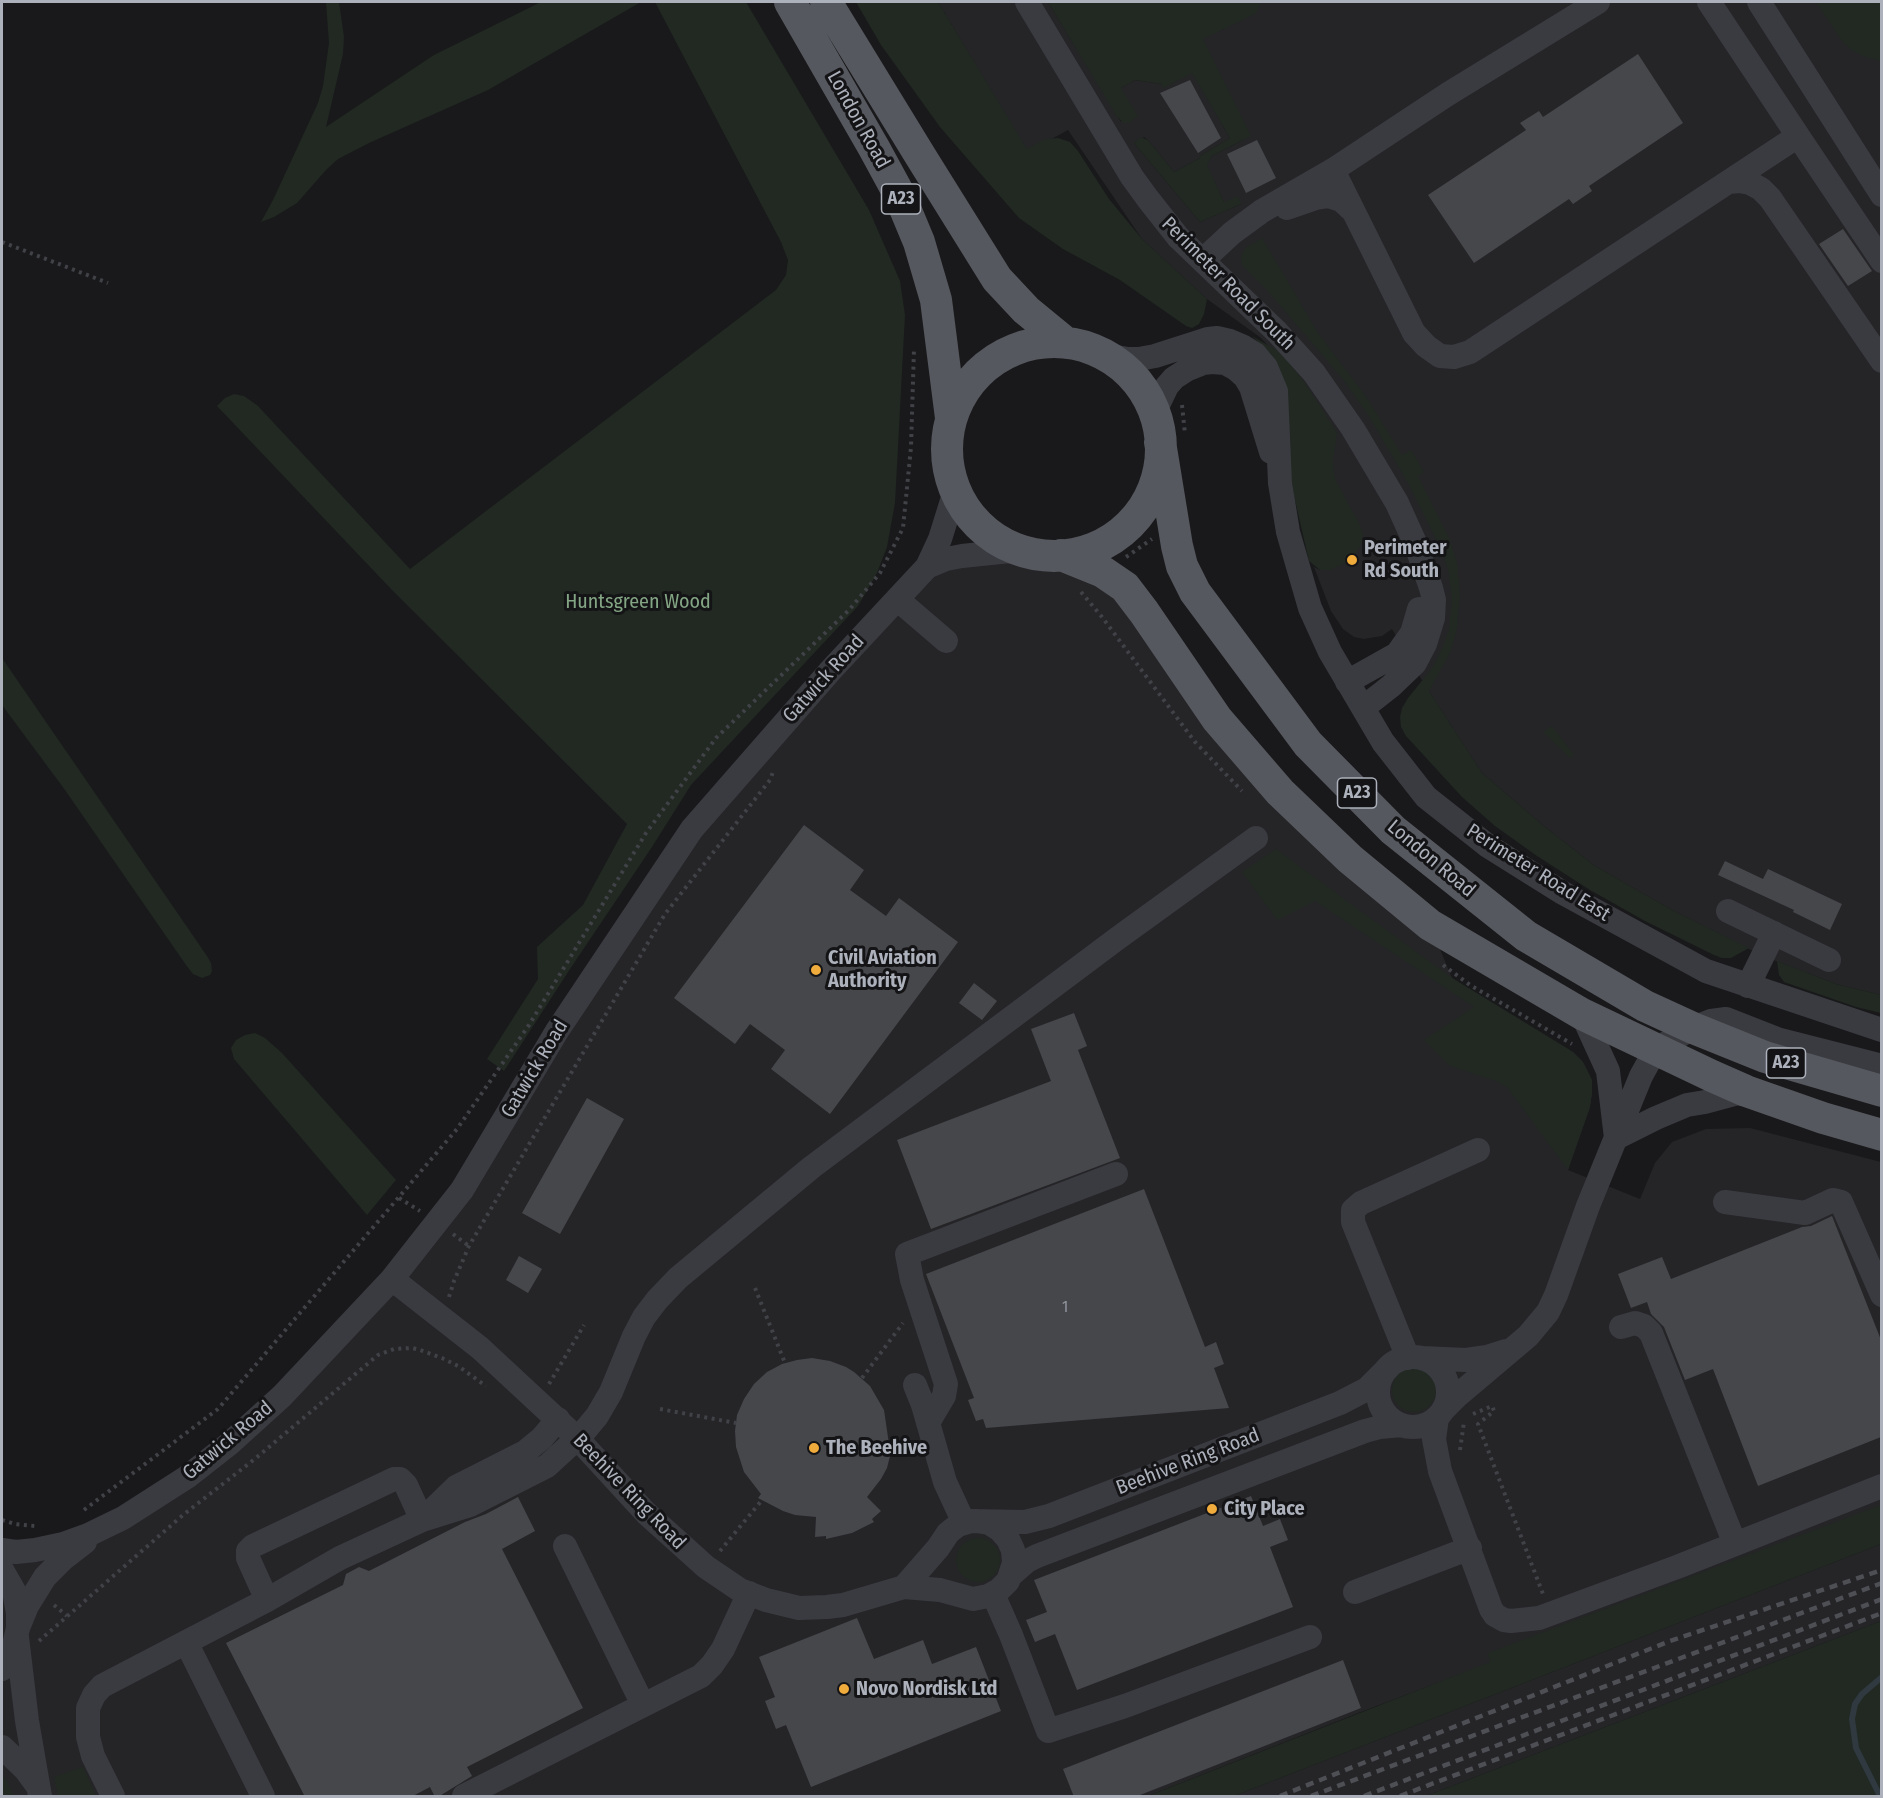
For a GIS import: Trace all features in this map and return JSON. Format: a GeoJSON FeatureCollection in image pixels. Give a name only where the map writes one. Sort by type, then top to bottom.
{"type":"FeatureCollection","features":[{"type":"Feature","properties":{"kind":"main road","name":"London Road"},"geometry":{"type":"LineString","coordinates":[[790,2],[899,194],[919,242],[936,300],[951,417]]}},
{"type":"Feature","properties":{"kind":"main road","name":"London Road"},"geometry":{"type":"LineString","coordinates":[[826,2],[997,279],[1026,310],[1065,342]]}},
{"type":"Feature","properties":{"kind":"main road"},"geometry":{"type":"LineString","coordinates":[[1065,342],[1085,346],[1122,366],[1138,384],[1168,435],[1157,483],[1141,513],[1122,531],[1096,547],[1082,552],[1042,555],[1020,550],[995,538],[979,525],[964,507],[955,491],[948,466],[947,439],[951,417],[960,396],[973,378],[1001,355],[1038,343],[1065,342]]}},
{"type":"Feature","properties":{"kind":"main road","name":"London Road"},"geometry":{"type":"LineString","coordinates":[[1168,435],[1173,524],[1182,566],[1195,592],[1308,744],[1393,830],[1526,936],[1645,1006],[1765,1057],[1881,1091]]}},
{"type":"Feature","properties":{"kind":"main road","name":"A23"},"geometry":{"type":"LineString","coordinates":[[1061,555],[1103,572],[1125,587],[1217,719],[1280,792],[1350,859],[1430,925],[1582,1014],[1746,1091],[1823,1118],[1881,1135]]}},
{"type":"Feature","properties":{"kind":"street","name":"Perimeter Road South"},"geometry":{"type":"LineString","coordinates":[[1027,2],[1132,177],[1171,229],[1277,332],[1310,368],[1340,409],[1378,470],[1416,545],[1431,588],[1434,607],[1429,634],[1419,657],[1397,681],[1363,708]]}},
{"type":"Feature","properties":{"kind":"street"},"geometry":{"type":"LineString","coordinates":[[1203,260],[1265,208],[1333,170],[1448,94],[1598,2]]}},
{"type":"Feature","properties":{"kind":"street"},"geometry":{"type":"LineString","coordinates":[[1709,2],[1881,261]]}},
{"type":"Feature","properties":{"kind":"street"},"geometry":{"type":"LineString","coordinates":[[1759,2],[1881,195]]}},
{"type":"Feature","properties":{"kind":"street"},"geometry":{"type":"LineString","coordinates":[[1333,170],[1414,333],[1433,352],[1440,356],[1454,357],[1462,356],[1480,346],[1798,136]]}},
{"type":"Feature","properties":{"kind":"street"},"geometry":{"type":"LineString","coordinates":[[1729,182],[1750,183],[1770,198],[1881,361]]}},
{"type":"Feature","properties":{"kind":"street"},"geometry":{"type":"LineString","coordinates":[[1238,229],[1290,206],[1323,196],[1341,200],[1354,214]]}},
{"type":"Feature","properties":{"kind":"street","name":"Perimeter Road East"},"geometry":{"type":"LineString","coordinates":[[1105,355],[1128,360],[1146,358],[1217,338],[1242,346],[1255,354],[1266,367],[1276,391],[1280,483]]}},
{"type":"Feature","properties":{"kind":"street","name":"Perimeter Road East"},"geometry":{"type":"LineString","coordinates":[[1168,435],[1158,405],[1167,386],[1174,378],[1188,369],[1212,362],[1225,363],[1245,377],[1251,387],[1280,483],[1292,548],[1310,609],[1319,630],[1383,742],[1426,796],[1488,846],[1563,893],[1706,971],[1881,1030]]}},
{"type":"Feature","properties":{"kind":"street","name":"Perimeter Road South"},"geometry":{"type":"LineString","coordinates":[[1347,682],[1386,661],[1402,649],[1412,633],[1419,607],[1420,591],[1416,564],[1398,512],[1378,470]]}},
{"type":"Feature","properties":{"kind":"street","name":"Gatwick Road"},"geometry":{"type":"LineString","coordinates":[[2,1669],[12,1651],[27,1606],[50,1571],[104,1529],[187,1477],[229,1444],[282,1396],[392,1280],[462,1190],[557,1031],[692,830],[831,670],[927,567],[940,539],[955,491]]}},
{"type":"Feature","properties":{"kind":"street","name":"Gatwick Road"},"geometry":{"type":"LineString","coordinates":[[927,567],[946,559],[962,556],[1020,550]]}},
{"type":"Feature","properties":{"kind":"street"},"geometry":{"type":"LineString","coordinates":[[897,599],[946,641]]}},
{"type":"Feature","properties":{"kind":"street"},"geometry":{"type":"LineString","coordinates":[[113,1797],[91,1749],[87,1722],[90,1702],[98,1690],[108,1682],[267,1600],[340,1558],[422,1520],[470,1504],[555,1460],[593,1423],[607,1399],[644,1317],[678,1278],[812,1167],[1109,944],[1256,838]]}},
{"type":"Feature","properties":{"kind":"street"},"geometry":{"type":"LineString","coordinates":[[1728,910],[1829,960]]}},
{"type":"Feature","properties":{"kind":"street"},"geometry":{"type":"LineString","coordinates":[[1748,986],[1774,933]]}},
{"type":"Feature","properties":{"kind":"street"},"geometry":{"type":"LineString","coordinates":[[1582,1014],[1608,1071],[1616,1138]]}},
{"type":"Feature","properties":{"kind":"street"},"geometry":{"type":"LineString","coordinates":[[1440,1414],[1457,1396],[1517,1346],[1537,1326],[1553,1304],[1588,1206],[1641,1076],[1656,1049],[1693,1028],[1711,1021],[1726,1019],[1777,1038],[1881,1066]]}},
{"type":"Feature","properties":{"kind":"street"},"geometry":{"type":"LineString","coordinates":[[1616,1138],[1687,1105],[1746,1091]]}},
{"type":"Feature","properties":{"kind":"street"},"geometry":{"type":"LineString","coordinates":[[1404,1361],[1353,1222],[1353,1210],[1361,1203],[1478,1150]]}},
{"type":"Feature","properties":{"kind":"street"},"geometry":{"type":"LineString","coordinates":[[928,1423],[944,1396],[946,1383],[912,1280],[907,1254],[1116,1174]]}},
{"type":"Feature","properties":{"kind":"street"},"geometry":{"type":"LineString","coordinates":[[1725,1202],[1805,1213],[1833,1200],[1841,1202],[1881,1295]]}},
{"type":"Feature","properties":{"kind":"street","name":"Beehive Ring Road"},"geometry":{"type":"LineString","coordinates":[[392,1280],[480,1348],[539,1401],[577,1438],[646,1513],[706,1567],[733,1586],[780,1604],[799,1608],[843,1605],[904,1587],[929,1588],[973,1599],[993,1594],[1004,1586],[1021,1565],[1037,1556],[1365,1431],[1380,1427],[1424,1425],[1440,1414]]}},
{"type":"Feature","properties":{"kind":"street"},"geometry":{"type":"LineString","coordinates":[[1621,1327],[1635,1323],[1644,1326],[1651,1333],[1735,1544]]}},
{"type":"Feature","properties":{"kind":"street"},"geometry":{"type":"LineString","coordinates":[[1450,1465],[1406,1426],[1388,1416],[1379,1400],[1382,1377],[1404,1361],[1466,1360],[1487,1357],[1517,1346]]}},
{"type":"Feature","properties":{"kind":"street"},"geometry":{"type":"LineString","coordinates":[[1404,1361],[1429,1361],[1444,1375],[1448,1392],[1434,1439],[1450,1465],[1470,1548],[1491,1608],[1499,1618],[1516,1621],[1551,1614],[1881,1486]]}},
{"type":"Feature","properties":{"kind":"street","name":"Beehive Ring Road"},"geometry":{"type":"LineString","coordinates":[[970,1522],[1025,1522],[1049,1516],[1340,1403],[1367,1389],[1404,1361]]}},
{"type":"Feature","properties":{"kind":"street"},"geometry":{"type":"LineString","coordinates":[[915,1385],[920,1394],[945,1482],[970,1522]]}},
{"type":"Feature","properties":{"kind":"street"},"geometry":{"type":"LineString","coordinates":[[422,1520],[456,1487],[525,1452],[542,1438],[558,1419]]}},
{"type":"Feature","properties":{"kind":"street"},"geometry":{"type":"LineString","coordinates":[[267,1600],[248,1558],[250,1548],[256,1544],[394,1479],[400,1479],[406,1485],[422,1520]]}},
{"type":"Feature","properties":{"kind":"street"},"geometry":{"type":"LineString","coordinates":[[904,1587],[948,1533],[970,1522],[995,1526],[1008,1539],[1014,1558],[1011,1575]]}},
{"type":"Feature","properties":{"kind":"street","name":"Gatwick Road"},"geometry":{"type":"LineString","coordinates":[[2,1550],[26,1551],[49,1548],[104,1529]]}},
{"type":"Feature","properties":{"kind":"street"},"geometry":{"type":"LineString","coordinates":[[565,1546],[644,1705]]}},
{"type":"Feature","properties":{"kind":"street"},"geometry":{"type":"LineString","coordinates":[[938,1548],[939,1574],[955,1593]]}},
{"type":"Feature","properties":{"kind":"street"},"geometry":{"type":"LineString","coordinates":[[1355,1592],[1470,1548]]}},
{"type":"Feature","properties":{"kind":"street"},"geometry":{"type":"LineString","coordinates":[[2,1570],[14,1592],[18,1613],[17,1633],[27,1722],[39,1791]]}},
{"type":"Feature","properties":{"kind":"street"},"geometry":{"type":"LineString","coordinates":[[464,1797],[690,1682],[708,1670],[718,1658],[749,1593]]}},
{"type":"Feature","properties":{"kind":"street"},"geometry":{"type":"LineString","coordinates":[[993,1594],[1048,1731],[1108,1712],[1310,1637]]}},
{"type":"Feature","properties":{"kind":"street"},"geometry":{"type":"LineString","coordinates":[[186,1642],[264,1797]]}},
{"type":"Feature","properties":{"kind":"street"},"geometry":{"type":"LineString","coordinates":[[2,1747],[25,1769],[39,1791]]}},
{"type":"Feature","properties":{"kind":"path"},"geometry":{"type":"LineString","coordinates":[[2,242],[108,283]]}},
{"type":"Feature","properties":{"kind":"path"},"geometry":{"type":"LineString","coordinates":[[84,1511],[218,1408],[457,1129],[529,1025],[646,833],[716,738],[849,610],[880,573],[903,528],[910,447],[914,346]]}},
{"type":"Feature","properties":{"kind":"path"},"geometry":{"type":"LineString","coordinates":[[1168,435],[1182,399]]}},
{"type":"Feature","properties":{"kind":"path"},"geometry":{"type":"LineString","coordinates":[[1103,572],[1173,524]]}},
{"type":"Feature","properties":{"kind":"path"},"geometry":{"type":"LineString","coordinates":[[470,1246],[664,914],[770,780],[780,754],[774,734]]}},
{"type":"Feature","properties":{"kind":"path"},"geometry":{"type":"LineString","coordinates":[[755,1288],[785,1363]]}},
{"type":"Feature","properties":{"kind":"path"},"geometry":{"type":"LineString","coordinates":[[862,1378],[905,1321]]}},
{"type":"Feature","properties":{"kind":"path"},"geometry":{"type":"LineString","coordinates":[[539,1401],[584,1325]]}},
{"type":"Feature","properties":{"kind":"path"},"geometry":{"type":"LineString","coordinates":[[1450,1465],[1465,1417],[1492,1406],[1494,1411],[1478,1424],[1551,1614]]}},
{"type":"Feature","properties":{"kind":"path"},"geometry":{"type":"LineString","coordinates":[[660,1409],[736,1423]]}},
{"type":"Feature","properties":{"kind":"path"},"geometry":{"type":"LineString","coordinates":[[706,1567],[762,1500]]}},
{"type":"Feature","properties":{"kind":"path"},"geometry":{"type":"LineString","coordinates":[[2,1520],[26,1526],[44,1525]]}},
{"type":"Feature","properties":{"kind":"shaded area"},"geometry":{"type":"Polygon","coordinates":[[[938,2],[1048,2],[1121,122],[1121,88],[1135,80],[1161,84],[1163,87],[1192,72],[1230,138],[1174,172],[1144,137],[1134,143],[1200,222],[1241,204],[1224,202],[1206,165],[1212,156],[1243,140],[1204,62],[1105,2],[1881,2],[1881,995],[1836,984],[1763,956],[1672,910],[1595,866],[1482,773],[1423,682],[1392,629],[1382,636],[1364,639],[1354,637],[1343,629],[1331,611],[1314,567],[1320,570],[1287,366],[1261,338],[1207,299],[1142,239],[1068,130],[1028,152],[938,2]]]}},
{"type":"Feature","properties":{"kind":"shaded area"},"geometry":{"type":"Polygon","coordinates":[[[1020,550],[1042,555],[1061,555],[1103,572],[1217,719],[1430,925],[1452,978],[1573,1052],[1583,1062],[1592,1080],[1592,1093],[1590,1107],[1568,1170],[1640,1199],[1655,1163],[1672,1142],[1706,1129],[1750,1128],[1881,1162],[1881,1515],[1366,1710],[1148,1796],[2,1796],[2,1550],[25,1551],[172,1487],[392,1279],[643,902],[927,567],[1020,550]]]}},
{"type":"Feature","properties":{"kind":"shaded area"},"geometry":{"type":"Polygon","coordinates":[[[1881,1544],[1881,1621],[1426,1796],[1234,1796],[1881,1544]]]}},
{"type":"Feature","properties":{"kind":"green space"},"geometry":{"type":"Polygon","coordinates":[[[326,2],[339,2],[344,37],[343,54],[326,127],[434,55],[541,2],[641,2],[488,90],[338,159],[297,203],[261,222],[318,103],[323,86],[329,43],[326,2]]]}},
{"type":"Feature","properties":{"kind":"green space","name":"Huntsgreen Wood"},"geometry":{"type":"Polygon","coordinates":[[[655,2],[746,2],[869,210],[900,281],[905,315],[895,503],[887,547],[877,573],[858,606],[691,785],[504,1071],[487,1059],[538,979],[537,947],[583,905],[627,824],[392,590],[217,406],[225,398],[234,394],[244,396],[258,406],[410,569],[776,290],[786,275],[788,260],[781,242],[655,2]]]}},
{"type":"Feature","properties":{"kind":"green space"},"geometry":{"type":"Polygon","coordinates":[[[856,2],[938,2],[1027,149],[1045,139],[1058,138],[1070,142],[1109,199],[1142,239],[1207,299],[1199,324],[1192,328],[1186,326],[1120,280],[1063,249],[1019,218],[940,127],[881,45],[856,2]]]}},
{"type":"Feature","properties":{"kind":"green space"},"geometry":{"type":"Polygon","coordinates":[[[1048,2],[1260,2],[1255,14],[1203,39],[1251,136],[1212,156],[1207,165],[1224,202],[1238,196],[1241,204],[1200,222],[1134,143],[1141,137],[1148,140],[1174,172],[1230,138],[1192,73],[1163,88],[1161,84],[1135,80],[1121,88],[1138,116],[1129,123],[1123,123],[1048,2]]]}},
{"type":"Feature","properties":{"kind":"green space"},"geometry":{"type":"Polygon","coordinates":[[[1816,2],[1881,2],[1881,61],[1851,50],[1840,38],[1816,2]]]}},
{"type":"Feature","properties":{"kind":"green space"},"geometry":{"type":"Polygon","coordinates":[[[1262,238],[1318,333],[1365,395],[1402,455],[1411,450],[1424,472],[1418,476],[1450,540],[1457,563],[1460,593],[1457,628],[1451,651],[1429,691],[1482,773],[1595,866],[1672,910],[1749,948],[1731,958],[1722,958],[1645,921],[1590,890],[1495,826],[1462,797],[1406,736],[1401,727],[1402,708],[1433,667],[1449,629],[1452,599],[1448,569],[1439,545],[1408,483],[1368,415],[1342,378],[1267,290],[1242,265],[1241,257],[1245,248],[1262,238]]]}},
{"type":"Feature","properties":{"kind":"green space"},"geometry":{"type":"Polygon","coordinates":[[[1252,336],[1278,351],[1286,359],[1305,383],[1337,433],[1333,461],[1336,481],[1360,525],[1363,536],[1352,560],[1330,570],[1320,570],[1309,561],[1290,469],[1285,386],[1277,363],[1252,336]]]}},
{"type":"Feature","properties":{"kind":"green space"},"geometry":{"type":"Polygon","coordinates":[[[2,658],[207,956],[211,963],[210,975],[202,978],[193,974],[186,965],[65,790],[2,705],[2,658]]]}},
{"type":"Feature","properties":{"kind":"green space"},"geometry":{"type":"Polygon","coordinates":[[[1552,726],[1574,755],[1570,758],[1543,732],[1552,726]]]}},
{"type":"Feature","properties":{"kind":"green space"},"geometry":{"type":"Polygon","coordinates":[[[1276,849],[1452,978],[1573,1052],[1583,1062],[1592,1080],[1592,1093],[1590,1107],[1568,1170],[1507,1087],[1496,1081],[1450,1066],[1424,1040],[1474,1007],[1315,901],[1277,920],[1242,872],[1276,849]]]}},
{"type":"Feature","properties":{"kind":"green space"},"geometry":{"type":"Polygon","coordinates":[[[1777,961],[1836,984],[1881,995],[1881,1013],[1856,1007],[1784,982],[1779,975],[1777,961]]]}},
{"type":"Feature","properties":{"kind":"green space"},"geometry":{"type":"Polygon","coordinates":[[[255,1033],[265,1038],[282,1053],[396,1180],[367,1215],[234,1059],[231,1048],[236,1040],[255,1033]]]}},
{"type":"Feature","properties":{"kind":"green space"},"geometry":{"type":"Polygon","coordinates":[[[1414,1368],[1429,1375],[1436,1390],[1429,1405],[1414,1412],[1399,1405],[1392,1390],[1399,1375],[1414,1368]]]}},
{"type":"Feature","properties":{"kind":"green space"},"geometry":{"type":"Polygon","coordinates":[[[1881,1505],[1881,1544],[1234,1796],[1148,1796],[1490,1662],[1488,1653],[1881,1505]]]}},
{"type":"Feature","properties":{"kind":"green space"},"geometry":{"type":"Polygon","coordinates":[[[978,1538],[993,1545],[1000,1560],[993,1575],[978,1582],[963,1575],[956,1560],[963,1545],[978,1538]]]}},
{"type":"Feature","properties":{"kind":"green space"},"geometry":{"type":"Polygon","coordinates":[[[1881,1621],[1881,1796],[1426,1796],[1881,1621]]]}},
{"type":"Feature","properties":{"kind":"green space"},"geometry":{"type":"Polygon","coordinates":[[[83,1767],[96,1796],[58,1796],[54,1777],[83,1767]]]}},
{"type":"Feature","properties":{"kind":"green space"},"geometry":{"type":"Polygon","coordinates":[[[2,1775],[7,1782],[14,1796],[2,1796],[2,1775]]]}},
{"type":"Feature","properties":{"kind":"building"},"geometry":{"type":"Polygon","coordinates":[[[1638,54],[1683,123],[1589,186],[1592,191],[1573,204],[1569,199],[1474,263],[1428,195],[1526,130],[1520,123],[1539,111],[1543,117],[1638,54]]]}},
{"type":"Feature","properties":{"kind":"building"},"geometry":{"type":"Polygon","coordinates":[[[1190,80],[1221,138],[1198,153],[1160,93],[1190,80]]]}},
{"type":"Feature","properties":{"kind":"building"},"geometry":{"type":"Polygon","coordinates":[[[1257,140],[1276,178],[1246,193],[1227,154],[1257,140]]]}},
{"type":"Feature","properties":{"kind":"building"},"geometry":{"type":"Polygon","coordinates":[[[1843,229],[1872,271],[1848,286],[1819,244],[1843,229]]]}},
{"type":"Feature","properties":{"kind":"building","name":"Civil Aviation Authority"},"geometry":{"type":"Polygon","coordinates":[[[804,825],[864,870],[850,890],[886,916],[899,898],[958,942],[830,1114],[771,1069],[785,1050],[750,1024],[735,1044],[674,998],[804,825]]]}},
{"type":"Feature","properties":{"kind":"building"},"geometry":{"type":"Polygon","coordinates":[[[1725,861],[1763,879],[1768,869],[1842,904],[1830,930],[1793,912],[1794,910],[1718,875],[1725,861]]]}},
{"type":"Feature","properties":{"kind":"building"},"geometry":{"type":"Polygon","coordinates":[[[974,983],[997,1001],[982,1020],[959,1003],[974,983]]]}},
{"type":"Feature","properties":{"kind":"building"},"geometry":{"type":"Polygon","coordinates":[[[1074,1013],[1087,1046],[1078,1050],[1120,1158],[931,1229],[897,1140],[1051,1081],[1031,1029],[1074,1013]]]}},
{"type":"Feature","properties":{"kind":"building"},"geometry":{"type":"Polygon","coordinates":[[[587,1098],[624,1119],[560,1234],[522,1213],[587,1098]]]}},
{"type":"Feature","properties":{"kind":"building"},"geometry":{"type":"Polygon","coordinates":[[[1144,1189],[1205,1347],[1216,1342],[1224,1364],[1214,1368],[1229,1408],[986,1428],[983,1419],[976,1421],[968,1400],[974,1398],[926,1274],[1144,1189]]]}},
{"type":"Feature","properties":{"kind":"building"},"geometry":{"type":"Polygon","coordinates":[[[1832,1216],[1881,1340],[1881,1437],[1758,1486],[1713,1369],[1685,1380],[1664,1327],[1651,1314],[1647,1302],[1631,1308],[1618,1274],[1662,1257],[1671,1279],[1832,1216]]]}},
{"type":"Feature","properties":{"kind":"building"},"geometry":{"type":"Polygon","coordinates":[[[519,1256],[542,1269],[528,1293],[506,1280],[519,1256]]]}},
{"type":"Feature","properties":{"kind":"building","name":"The Beehive"},"geometry":{"type":"Polygon","coordinates":[[[812,1358],[846,1367],[870,1386],[884,1410],[889,1444],[893,1444],[887,1468],[867,1497],[881,1511],[872,1519],[874,1522],[852,1533],[826,1539],[826,1536],[815,1537],[816,1517],[795,1515],[758,1498],[761,1494],[744,1472],[736,1447],[737,1415],[754,1384],[767,1372],[782,1364],[812,1358]]]}},
{"type":"Feature","properties":{"kind":"building"},"geometry":{"type":"Polygon","coordinates":[[[1251,1496],[1263,1526],[1280,1519],[1288,1540],[1270,1547],[1293,1607],[1077,1690],[1055,1634],[1035,1642],[1026,1620],[1047,1612],[1034,1580],[1251,1496]]]}},
{"type":"Feature","properties":{"kind":"building"},"geometry":{"type":"Polygon","coordinates":[[[518,1497],[535,1531],[502,1549],[583,1708],[467,1767],[472,1776],[438,1797],[435,1797],[430,1787],[411,1797],[305,1797],[226,1643],[343,1585],[346,1574],[359,1567],[369,1571],[518,1497]]]}},
{"type":"Feature","properties":{"kind":"building"},"geometry":{"type":"Polygon","coordinates":[[[857,1618],[874,1659],[923,1640],[932,1664],[976,1647],[1001,1711],[811,1787],[786,1725],[776,1729],[765,1701],[775,1697],[759,1657],[857,1618]]]}},
{"type":"Feature","properties":{"kind":"building"},"geometry":{"type":"Polygon","coordinates":[[[1343,1660],[1361,1708],[1135,1797],[1074,1797],[1063,1769],[1343,1660]]]}},
{"type":"Feature","properties":{"kind":"waterway"},"geometry":{"type":"LineString","coordinates":[[1880,1796],[1856,1748],[1852,1719],[1855,1704],[1862,1694],[1882,1677]]}},
{"type":"Feature","properties":{"kind":"railway"},"geometry":{"type":"LineString","coordinates":[[1280,1796],[1670,1641],[1882,1570]]}},
{"type":"Feature","properties":{"kind":"railway"},"geometry":{"type":"LineString","coordinates":[[1311,1796],[1882,1583]]}},
{"type":"Feature","properties":{"kind":"railway"},"geometry":{"type":"LineString","coordinates":[[1364,1796],[1882,1599]]}},
{"type":"Feature","properties":{"kind":"railway"},"geometry":{"type":"LineString","coordinates":[[1400,1796],[1882,1613]]}},
{"type":"Feature","properties":{"kind":"place","name":"Perimeter Rd South"},"geometry":{"type":"Point","coordinates":[1352,560]}},
{"type":"Feature","properties":{"kind":"place","name":"Civil Aviation Authority"},"geometry":{"type":"Point","coordinates":[816,970]}},
{"type":"Feature","properties":{"kind":"place","name":"The Beehive"},"geometry":{"type":"Point","coordinates":[814,1448]}},
{"type":"Feature","properties":{"kind":"place","name":"City Place"},"geometry":{"type":"Point","coordinates":[1212,1509]}},
{"type":"Feature","properties":{"kind":"place","name":"Novo Nordisk Ltd"},"geometry":{"type":"Point","coordinates":[844,1689]}}]}
